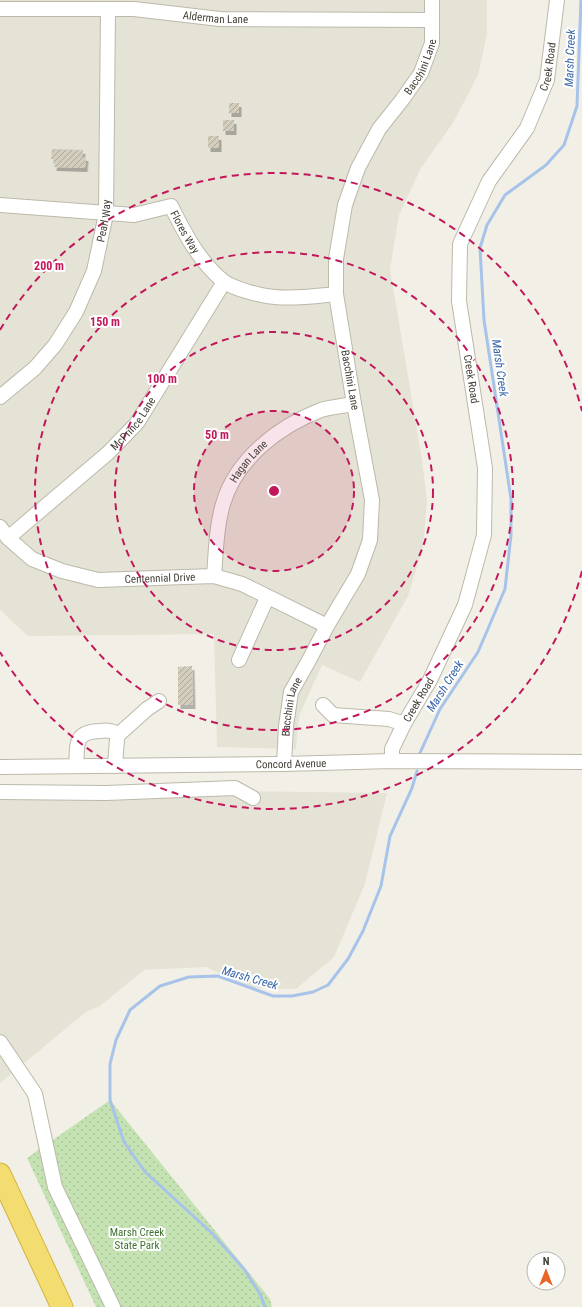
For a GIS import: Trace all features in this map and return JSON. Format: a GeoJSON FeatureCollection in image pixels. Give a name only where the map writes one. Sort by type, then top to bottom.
{"type":"FeatureCollection","features":[{"type":"Feature","properties":{"kind":"highway"},"geometry":{"type":"LineString","coordinates":[[0,1174],[62,1307]]}},
{"type":"Feature","properties":{"kind":"street","name":"Bacchini Lane"},"geometry":{"type":"LineString","coordinates":[[284,764],[286,726],[291,692],[326,626],[358,574],[370,540],[372,500],[354,404],[336,294],[336,259],[345,205],[358,168],[379,129],[402,100],[421,72],[432,43],[432,0]]}},
{"type":"Feature","properties":{"kind":"street","name":"Creek Road"},"geometry":{"type":"LineString","coordinates":[[392,760],[392,749],[404,724],[430,680],[466,605],[484,535],[485,468],[459,301],[460,244],[489,182],[527,128],[548,80],[557,0]]}},
{"type":"Feature","properties":{"kind":"street","name":"Alderman Lane"},"geometry":{"type":"LineString","coordinates":[[0,9],[134,9],[220,19],[432,20]]}},
{"type":"Feature","properties":{"kind":"street","name":"Pearl Way"},"geometry":{"type":"LineString","coordinates":[[0,397],[35,368],[55,345],[76,312],[94,271],[106,214],[108,9]]}},
{"type":"Feature","properties":{"kind":"street","name":"Flores Way"},"geometry":{"type":"LineString","coordinates":[[0,205],[134,215],[171,206],[190,243],[204,262],[224,282],[250,293],[275,298],[300,298],[336,294]]}},
{"type":"Feature","properties":{"kind":"street","name":"McPrince Lane"},"geometry":{"type":"LineString","coordinates":[[4,532],[108,453],[137,423],[224,282]]}},
{"type":"Feature","properties":{"kind":"street","name":"Hagan Lane"},"geometry":{"type":"LineString","coordinates":[[214,576],[217,531],[223,503],[234,477],[271,437],[294,422],[323,410],[354,404]]}},
{"type":"Feature","properties":{"kind":"street","name":"Centennial Drive"},"geometry":{"type":"LineString","coordinates":[[4,532],[32,559],[62,571],[98,580],[214,576],[242,584],[266,598],[326,626]]}},
{"type":"Feature","properties":{"kind":"street"},"geometry":{"type":"LineString","coordinates":[[239,660],[266,598]]}},
{"type":"Feature","properties":{"kind":"street"},"geometry":{"type":"LineString","coordinates":[[115,766],[118,735],[147,709],[160,701]]}},
{"type":"Feature","properties":{"kind":"street"},"geometry":{"type":"LineString","coordinates":[[323,705],[333,716],[389,719],[404,724]]}},
{"type":"Feature","properties":{"kind":"street"},"geometry":{"type":"LineString","coordinates":[[76,766],[78,741],[83,734],[89,731],[106,730],[114,731],[118,735]]}},
{"type":"Feature","properties":{"kind":"street","name":"Concord Avenue"},"geometry":{"type":"LineString","coordinates":[[0,767],[284,764],[392,760],[582,762]]}},
{"type":"Feature","properties":{"kind":"street"},"geometry":{"type":"LineString","coordinates":[[0,792],[106,793],[235,788],[253,798]]}},
{"type":"Feature","properties":{"kind":"street"},"geometry":{"type":"LineString","coordinates":[[0,1042],[36,1094],[55,1187],[113,1307]]}},
{"type":"Feature","properties":{"kind":"shaded area"},"geometry":{"type":"Polygon","coordinates":[[[0,0],[487,0],[487,34],[478,75],[453,123],[421,168],[399,215],[390,269],[422,460],[427,501],[423,547],[408,596],[360,682],[322,665],[299,716],[296,749],[217,747],[214,634],[28,636],[0,610],[0,0]]]}},
{"type":"Feature","properties":{"kind":"shaded area"},"geometry":{"type":"Polygon","coordinates":[[[0,788],[387,793],[365,884],[334,957],[296,989],[251,988],[206,967],[144,970],[100,1006],[86,1012],[0,1083],[0,788]]]}},
{"type":"Feature","properties":{"kind":"green space","name":"Marsh Creek State Park"},"geometry":{"type":"Polygon","coordinates":[[[110,1100],[270,1299],[272,1307],[96,1307],[27,1158],[110,1100]]]}},
{"type":"Feature","properties":{"kind":"building"},"geometry":{"type":"Polygon","coordinates":[[[229,103],[239,103],[239,113],[229,113],[229,103]]]}},
{"type":"Feature","properties":{"kind":"building"},"geometry":{"type":"Polygon","coordinates":[[[223,120],[234,120],[234,131],[223,131],[223,120]]]}},
{"type":"Feature","properties":{"kind":"building"},"geometry":{"type":"Polygon","coordinates":[[[208,136],[219,136],[219,148],[208,148],[208,136]]]}},
{"type":"Feature","properties":{"kind":"building"},"geometry":{"type":"Polygon","coordinates":[[[52,149],[83,150],[82,157],[86,157],[85,168],[54,167],[55,159],[51,159],[52,149]]]}},
{"type":"Feature","properties":{"kind":"building"},"geometry":{"type":"Polygon","coordinates":[[[192,666],[193,705],[178,705],[178,667],[192,666]]]}},
{"type":"Feature","properties":{"kind":"waterway","name":"Marsh Creek"},"geometry":{"type":"LineString","coordinates":[[420,753],[440,709],[478,652],[505,589],[511,535],[511,499],[484,320],[480,248],[487,225],[505,195],[546,165],[564,145],[577,106],[581,0]]}},
{"type":"Feature","properties":{"kind":"waterway","name":"Marsh Creek"},"geometry":{"type":"LineString","coordinates":[[265,1307],[260,1294],[244,1269],[212,1233],[145,1172],[124,1142],[110,1100],[110,1064],[116,1040],[130,1010],[160,986],[189,977],[218,976],[273,996],[292,996],[313,992],[328,985],[348,959],[363,931],[381,886],[390,836],[412,788],[417,771]]}}]}
